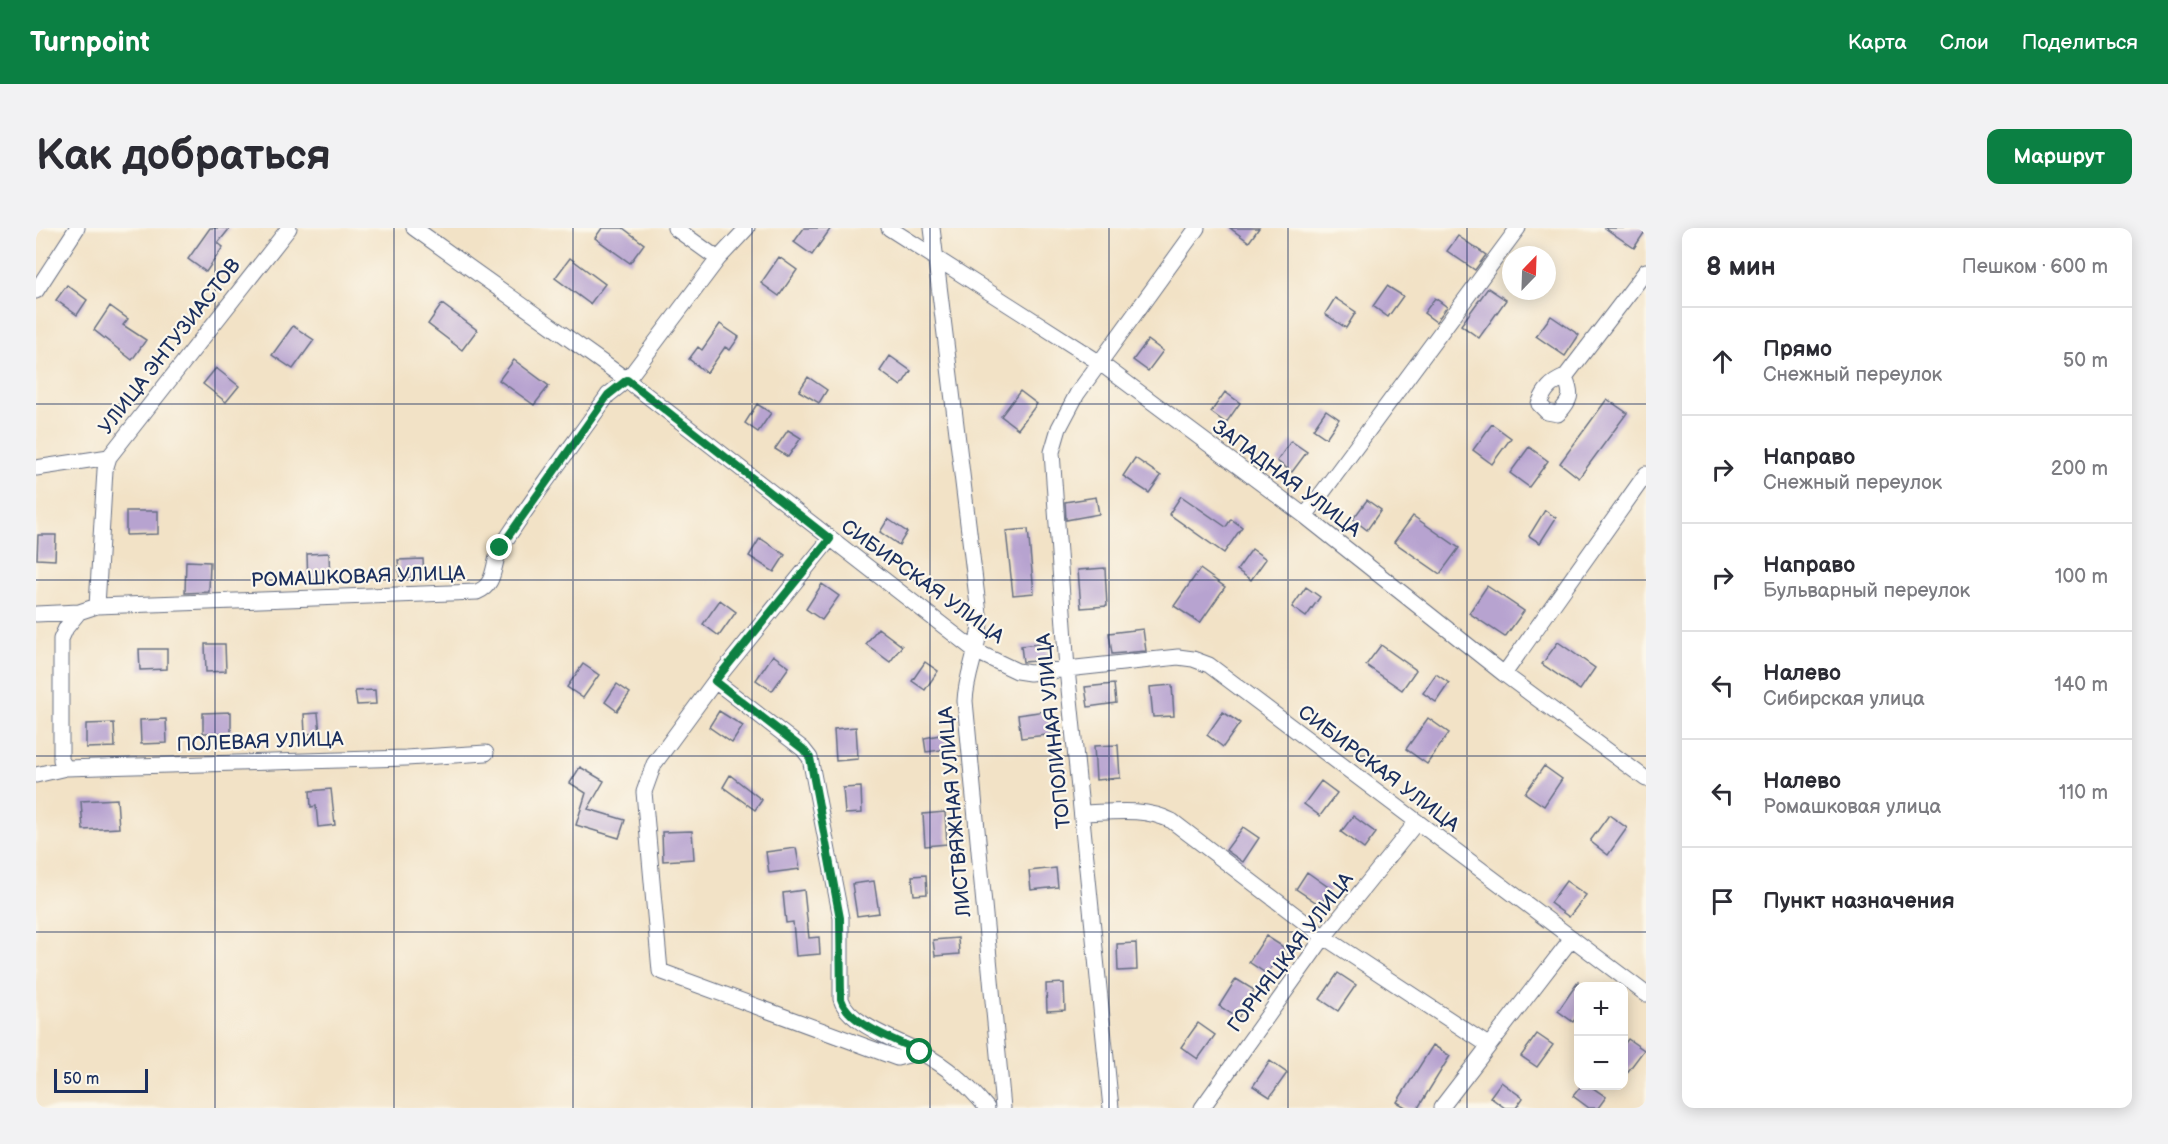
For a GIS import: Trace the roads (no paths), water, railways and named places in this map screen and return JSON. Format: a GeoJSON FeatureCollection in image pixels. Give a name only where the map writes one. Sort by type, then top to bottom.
{"type":"FeatureCollection","features":[{"type":"Feature","properties":{"kind":"street"},"geometry":{"type":"LineString","coordinates":[[36,291],[77,228]]}},
{"type":"Feature","properties":{"kind":"street","name":"УЛИЦА ЭНТУЗИАСТОВ"},"geometry":{"type":"LineString","coordinates":[[97,606],[105,470],[109,457],[289,228]]}},
{"type":"Feature","properties":{"kind":"street","name":"СИБИРСКАЯ УЛИЦА"},"geometry":{"type":"LineString","coordinates":[[414,228],[627,380],[977,652],[1017,671],[1030,673],[1178,657],[1193,658],[1209,664],[1416,823],[1646,994]]}},
{"type":"Feature","properties":{"kind":"street"},"geometry":{"type":"LineString","coordinates":[[675,228],[718,259]]}},
{"type":"Feature","properties":{"kind":"street","name":"РОМАШКОВАЯ УЛИЦА"},"geometry":{"type":"LineString","coordinates":[[36,614],[79,612],[97,606],[477,592],[485,589],[492,580],[500,548],[608,395],[627,380],[718,259],[747,228]]}},
{"type":"Feature","properties":{"kind":"street","name":"ЗАПАДНАЯ УЛИЦА"},"geometry":{"type":"LineString","coordinates":[[889,228],[1100,363],[1305,516],[1504,674],[1646,779]]}},
{"type":"Feature","properties":{"kind":"street","name":"ЛИСТВЯЖНАЯ УЛИЦА"},"geometry":{"type":"LineString","coordinates":[[932,228],[980,622],[977,652],[966,684],[964,701],[1002,1108]]}},
{"type":"Feature","properties":{"kind":"street","name":"ТОПОЛИНАЯ УЛИЦА"},"geometry":{"type":"LineString","coordinates":[[1111,1108],[1067,669],[1052,452],[1067,413],[1197,228]]}},
{"type":"Feature","properties":{"kind":"street"},"geometry":{"type":"LineString","coordinates":[[1305,516],[1518,228]]}},
{"type":"Feature","properties":{"kind":"street"},"geometry":{"type":"LineString","coordinates":[[1565,377],[1646,271]]}},
{"type":"Feature","properties":{"kind":"street"},"geometry":{"type":"LineString","coordinates":[[36,468],[109,457]]}},
{"type":"Feature","properties":{"kind":"street"},"geometry":{"type":"LineString","coordinates":[[1504,674],[1646,474]]}},
{"type":"Feature","properties":{"kind":"street"},"geometry":{"type":"LineString","coordinates":[[830,539],[715,681],[654,764],[644,792],[660,971],[897,1058],[920,1052]]}},
{"type":"Feature","properties":{"kind":"street"},"geometry":{"type":"LineString","coordinates":[[66,768],[61,760],[60,650],[66,628],[79,612]]}},
{"type":"Feature","properties":{"kind":"street"},"geometry":{"type":"LineString","coordinates":[[715,681],[803,749],[810,758],[840,918],[841,999],[844,1010],[856,1020],[944,1065],[964,1081],[987,1108]]}},
{"type":"Feature","properties":{"kind":"street","name":"ПОЛЕВАЯ УЛИЦА"},"geometry":{"type":"LineString","coordinates":[[36,775],[66,768],[406,758],[486,753]]}},
{"type":"Feature","properties":{"kind":"street"},"geometry":{"type":"LineString","coordinates":[[1083,813],[1144,812],[1158,814],[1172,821],[1324,937],[1488,1045]]}},
{"type":"Feature","properties":{"kind":"street","name":"ГОРНЯЦКАЯ УЛИЦА"},"geometry":{"type":"LineString","coordinates":[[1202,1108],[1324,937],[1416,823]]}},
{"type":"Feature","properties":{"kind":"street"},"geometry":{"type":"LineString","coordinates":[[1441,1108],[1572,938]]}}]}
